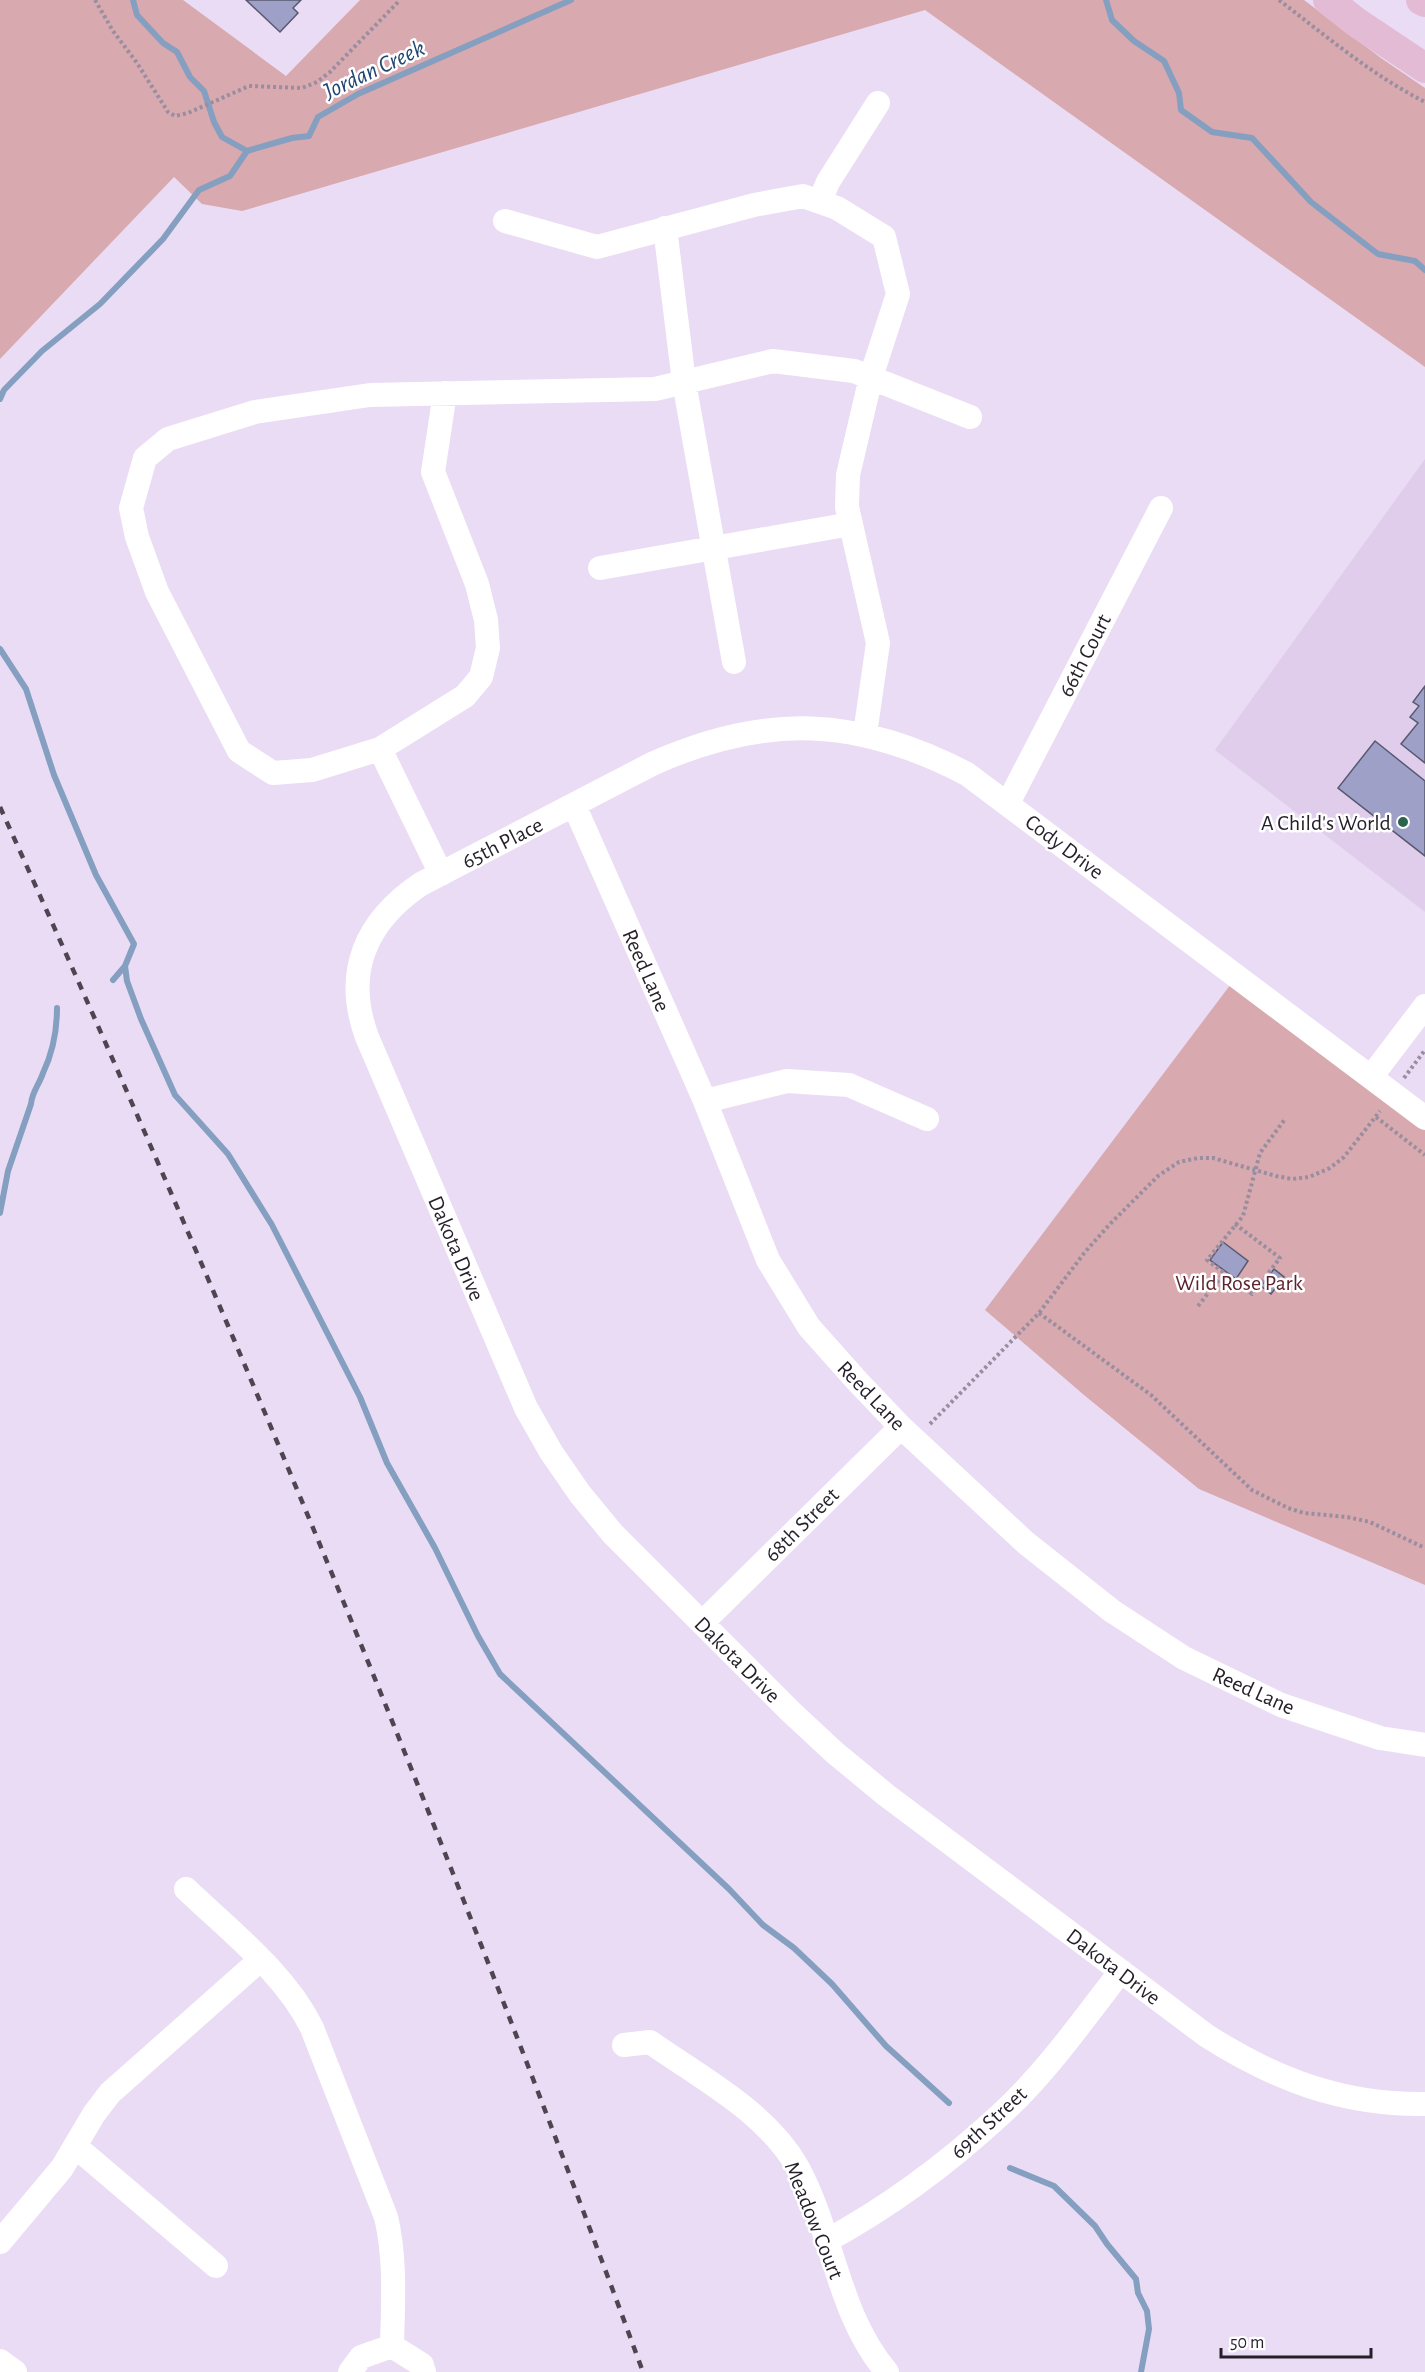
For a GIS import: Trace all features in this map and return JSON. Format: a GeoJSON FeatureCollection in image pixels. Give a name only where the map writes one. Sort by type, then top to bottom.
{"type":"FeatureCollection","features":[{"type":"Feature","properties":{"kind":"main road"},"geometry":{"type":"LineString","coordinates":[[1328,0],[1356,22],[1425,68]]}},
{"type":"Feature","properties":{"kind":"street"},"geometry":{"type":"LineString","coordinates":[[820,201],[828,182],[878,103]]}},
{"type":"Feature","properties":{"kind":"street"},"geometry":{"type":"LineString","coordinates":[[505,221],[597,247],[754,205],[803,196],[837,208],[884,237],[898,294],[870,377],[848,475],[848,507],[851,524],[878,643],[865,734]]}},
{"type":"Feature","properties":{"kind":"street"},"geometry":{"type":"LineString","coordinates":[[665,228],[684,382],[734,662]]}},
{"type":"Feature","properties":{"kind":"street"},"geometry":{"type":"LineString","coordinates":[[445,393],[433,472],[477,584],[486,620],[488,648],[481,677],[465,696],[380,749],[312,770],[273,773],[239,751],[157,592],[137,537],[131,508],[145,458],[168,439],[255,412],[370,395],[445,393],[655,389],[773,362],[854,371],[970,417]]}},
{"type":"Feature","properties":{"kind":"street","name":"66th Court"},"geometry":{"type":"LineString","coordinates":[[1008,803],[1161,508]]}},
{"type":"Feature","properties":{"kind":"street"},"geometry":{"type":"LineString","coordinates":[[600,568],[851,524]]}},
{"type":"Feature","properties":{"kind":"street","name":"Cody Drive"},"geometry":{"type":"LineString","coordinates":[[652,764],[687,748],[729,736],[772,729],[811,728],[865,734],[899,743],[936,758],[967,774],[1008,803],[1425,1118]]}},
{"type":"Feature","properties":{"kind":"street"},"geometry":{"type":"LineString","coordinates":[[380,749],[441,874]]}},
{"type":"Feature","properties":{"kind":"street","name":"65th Place"},"geometry":{"type":"LineString","coordinates":[[369,939],[382,917],[401,897],[652,764]]}},
{"type":"Feature","properties":{"kind":"street","name":"Reed Lane"},"geometry":{"type":"LineString","coordinates":[[574,805],[705,1101],[768,1260],[809,1327],[901,1427],[1026,1543],[1112,1611],[1184,1658],[1281,1705],[1380,1738],[1425,1746]]}},
{"type":"Feature","properties":{"kind":"street","name":"Dakota Drive"},"geometry":{"type":"LineString","coordinates":[[369,939],[361,961],[357,984],[359,1010],[365,1031],[526,1408],[580,1494],[613,1534],[834,1752],[886,1795],[1207,2036],[1239,2056],[1275,2074],[1316,2090],[1361,2100],[1425,2104]]}},
{"type":"Feature","properties":{"kind":"street"},"geometry":{"type":"LineString","coordinates":[[1371,1077],[1425,1005]]}},
{"type":"Feature","properties":{"kind":"street"},"geometry":{"type":"LineString","coordinates":[[705,1101],[787,1081],[849,1085],[927,1119]]}},
{"type":"Feature","properties":{"kind":"street","name":"68th Street"},"geometry":{"type":"LineString","coordinates":[[702,1623],[901,1427]]}},
{"type":"Feature","properties":{"kind":"street"},"geometry":{"type":"LineString","coordinates":[[186,1889],[286,1985],[302,2007],[386,2217],[392,2239],[392,2346]]}},
{"type":"Feature","properties":{"kind":"street"},"geometry":{"type":"LineString","coordinates":[[0,2242],[48,2187],[110,2092],[260,1960]]}},
{"type":"Feature","properties":{"kind":"street","name":"69th Street"},"geometry":{"type":"LineString","coordinates":[[826,2241],[893,2200],[944,2162],[1001,2114],[1044,2067],[1121,1971]]}},
{"type":"Feature","properties":{"kind":"street","name":"Meadow Court"},"geometry":{"type":"LineString","coordinates":[[624,2045],[650,2043],[748,2110],[784,2146],[798,2168],[862,2335],[887,2372]]}},
{"type":"Feature","properties":{"kind":"street"},"geometry":{"type":"LineString","coordinates":[[75,2146],[216,2266]]}},
{"type":"Feature","properties":{"kind":"street"},"geometry":{"type":"LineString","coordinates":[[350,2372],[361,2357],[392,2346]]}},
{"type":"Feature","properties":{"kind":"street"},"geometry":{"type":"LineString","coordinates":[[392,2346],[422,2365],[424,2372]]}},
{"type":"Feature","properties":{"kind":"street"},"geometry":{"type":"LineString","coordinates":[[0,2361],[15,2372]]}},
{"type":"Feature","properties":{"kind":"path"},"geometry":{"type":"LineString","coordinates":[[95,0],[112,31],[137,63],[168,112],[175,116],[188,113],[230,93],[249,87],[302,88],[316,82],[330,72],[400,0]]}},
{"type":"Feature","properties":{"kind":"path"},"geometry":{"type":"LineString","coordinates":[[1279,0],[1357,60],[1425,102]]}},
{"type":"Feature","properties":{"kind":"path"},"geometry":{"type":"LineString","coordinates":[[927,1428],[1039,1313],[1091,1245],[1124,1207],[1158,1176],[1179,1162],[1213,1158],[1292,1179],[1309,1177],[1322,1172],[1344,1157],[1376,1118],[1425,1155]]}},
{"type":"Feature","properties":{"kind":"path"},"geometry":{"type":"LineString","coordinates":[[1235,1224],[1280,1258],[1252,1294],[1207,1260],[1235,1224],[1243,1216],[1260,1153],[1285,1119]]}},
{"type":"Feature","properties":{"kind":"path"},"geometry":{"type":"LineString","coordinates":[[1198,1306],[1224,1273]]}},
{"type":"Feature","properties":{"kind":"path"},"geometry":{"type":"LineString","coordinates":[[1039,1313],[1151,1395],[1252,1490],[1288,1508],[1304,1513],[1347,1516],[1370,1522],[1425,1548]]}},
{"type":"Feature","properties":{"kind":"shaded area"},"geometry":{"type":"Polygon","coordinates":[[[1425,459],[1425,912],[1215,750],[1425,459]]]}},
{"type":"Feature","properties":{"kind":"green space"},"geometry":{"type":"Polygon","coordinates":[[[0,0],[183,0],[286,76],[360,0],[1304,0],[1425,88],[1425,367],[925,10],[242,211],[202,204],[174,177],[0,359],[0,0]]]}},
{"type":"Feature","properties":{"kind":"green space","name":"Wild Rose Park"},"geometry":{"type":"Polygon","coordinates":[[[1237,976],[1425,1118],[1425,1585],[1199,1489],[985,1310],[1237,976]]]}},
{"type":"Feature","properties":{"kind":"building"},"geometry":{"type":"Polygon","coordinates":[[[246,0],[301,0],[293,8],[298,13],[280,32],[246,0]]]}},
{"type":"Feature","properties":{"kind":"building","name":"A Child's World"},"geometry":{"type":"Polygon","coordinates":[[[1425,686],[1425,763],[1401,744],[1418,723],[1410,717],[1419,706],[1413,702],[1425,686]]]}},
{"type":"Feature","properties":{"kind":"building","name":"A Child's World"},"geometry":{"type":"Polygon","coordinates":[[[1375,741],[1425,781],[1425,856],[1338,788],[1375,741]]]}},
{"type":"Feature","properties":{"kind":"building"},"geometry":{"type":"Polygon","coordinates":[[[1223,1242],[1248,1261],[1236,1279],[1210,1260],[1223,1242]]]}},
{"type":"Feature","properties":{"kind":"building"},"geometry":{"type":"Polygon","coordinates":[[[1274,1269],[1284,1277],[1271,1294],[1261,1286],[1274,1269]]]}},
{"type":"Feature","properties":{"kind":"waterway","name":"Jordan Creek"},"geometry":{"type":"LineString","coordinates":[[133,0],[137,15],[163,43],[177,52],[190,77],[204,91],[214,122],[222,137],[247,151],[292,138],[309,136],[318,117],[358,94],[571,0]]}},
{"type":"Feature","properties":{"kind":"waterway","name":"Jordan Creek"},"geometry":{"type":"LineString","coordinates":[[1106,0],[1112,20],[1134,41],[1164,61],[1179,93],[1181,110],[1212,132],[1252,138],[1311,202],[1378,254],[1415,261],[1425,270]]}},
{"type":"Feature","properties":{"kind":"waterway"},"geometry":{"type":"LineString","coordinates":[[0,399],[4,390],[42,351],[100,304],[163,239],[199,190],[230,176],[247,151]]}},
{"type":"Feature","properties":{"kind":"waterway"},"geometry":{"type":"LineString","coordinates":[[0,649],[26,689],[54,775],[96,875],[134,944],[125,966],[113,980]]}},
{"type":"Feature","properties":{"kind":"waterway"},"geometry":{"type":"LineString","coordinates":[[125,966],[127,981],[141,1019],[175,1095],[228,1154],[272,1225],[360,1397],[387,1463],[435,1548],[478,1636],[500,1674],[729,1889],[763,1925],[794,1948],[832,1984],[886,2046],[949,2103]]}},
{"type":"Feature","properties":{"kind":"waterway"},"geometry":{"type":"LineString","coordinates":[[0,1213],[8,1171],[33,1096],[52,1049],[57,1008]]}},
{"type":"Feature","properties":{"kind":"waterway"},"geometry":{"type":"LineString","coordinates":[[1010,2168],[1054,2186],[1095,2226],[1136,2279],[1138,2293],[1147,2311],[1149,2329],[1141,2372]]}},
{"type":"Feature","properties":{"kind":"railway"},"geometry":{"type":"LineString","coordinates":[[0,807],[171,1194],[336,1584],[493,1977],[643,2372]]}},
{"type":"Feature","properties":{"kind":"place","name":"A Child's World"},"geometry":{"type":"Point","coordinates":[1403,822]}}]}
